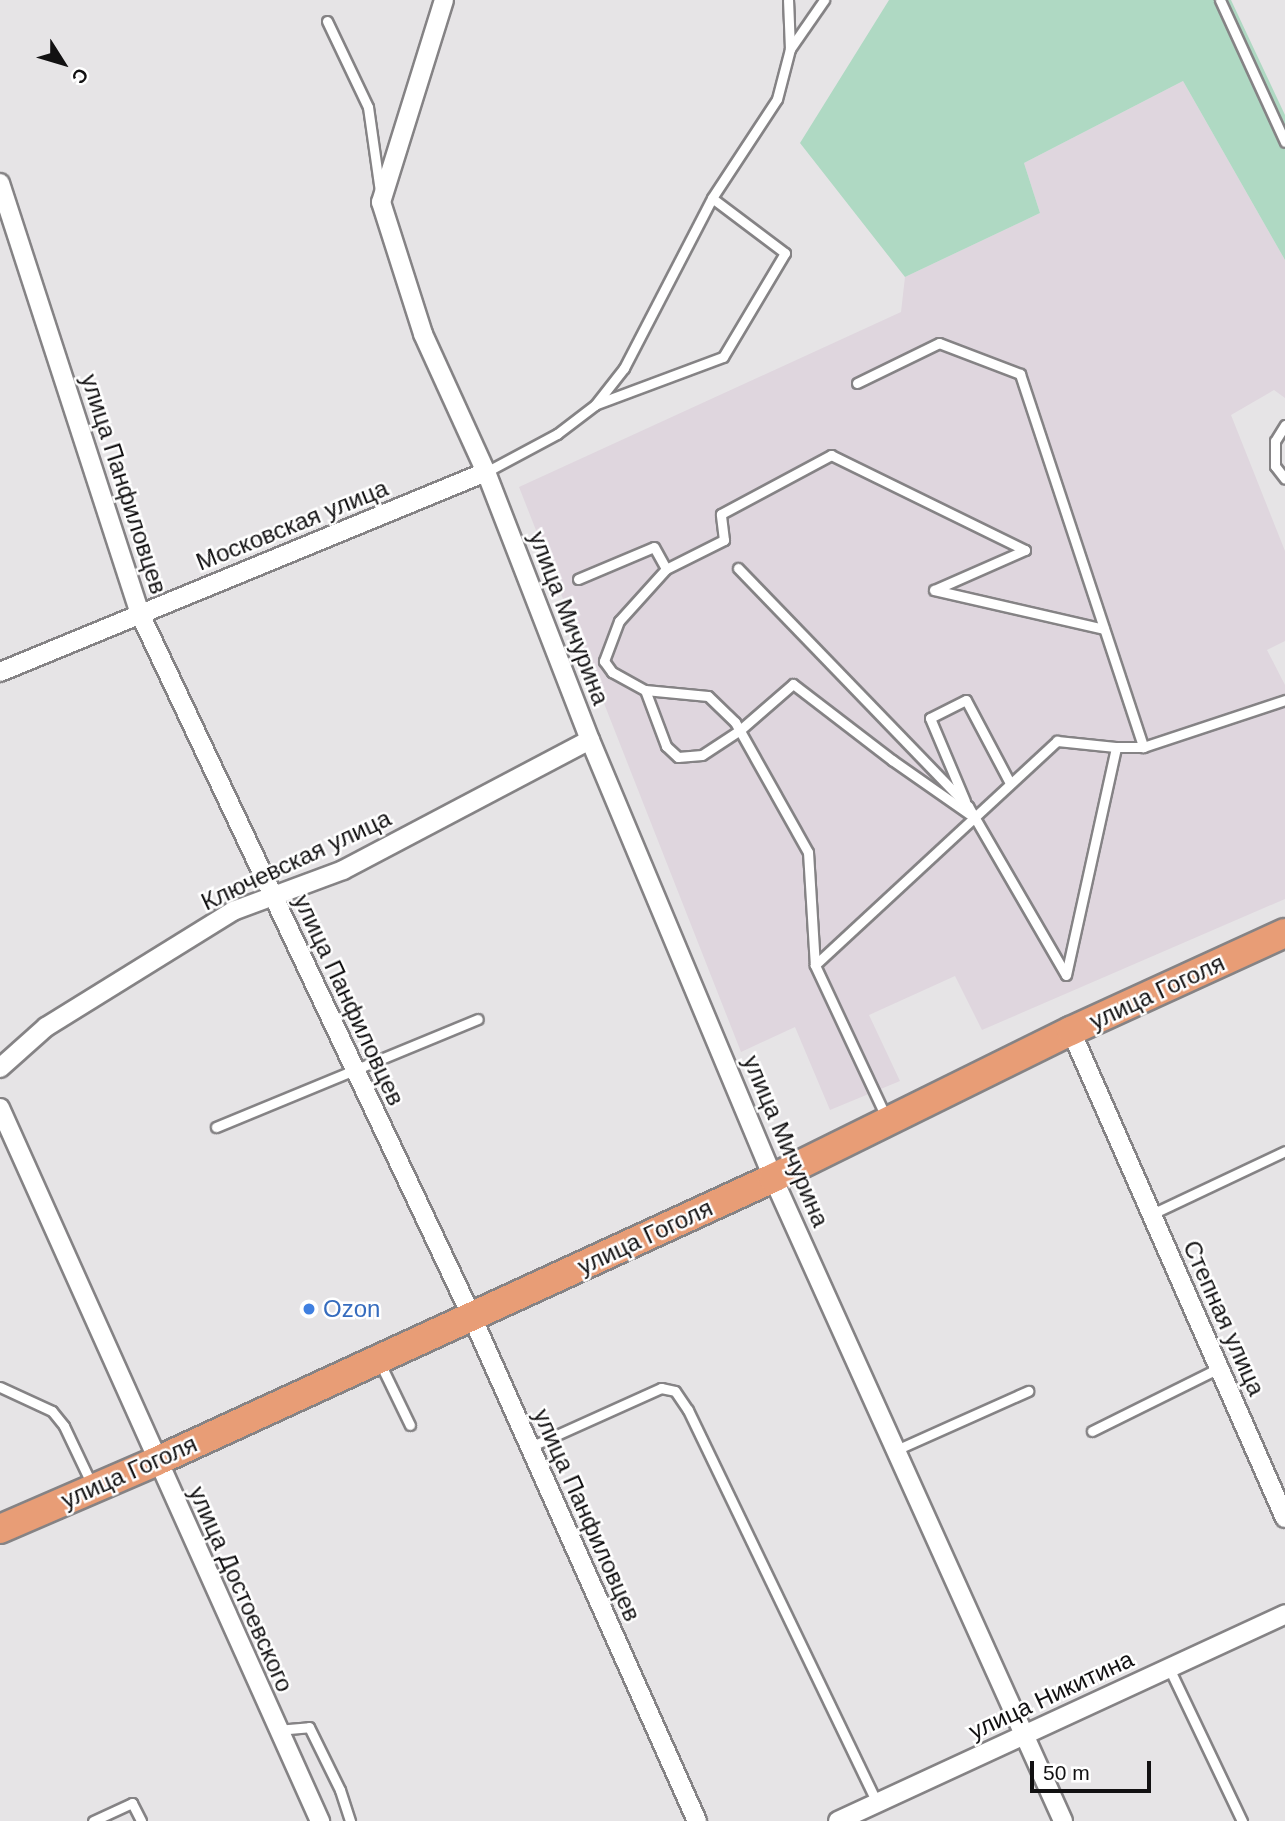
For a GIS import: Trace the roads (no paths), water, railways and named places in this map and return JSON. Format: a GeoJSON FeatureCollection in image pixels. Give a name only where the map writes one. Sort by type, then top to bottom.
{"type":"FeatureCollection","features":[{"type":"Feature","properties":{"kind":"main road","name":"улица Гоголя"},"geometry":{"type":"LineString","coordinates":[[0,1529],[157,1461],[773,1178],[1071,1031],[1285,933]]}},
{"type":"Feature","properties":{"kind":"street"},"geometry":{"type":"LineString","coordinates":[[382,202],[444,0]]}},
{"type":"Feature","properties":{"kind":"street","name":"улица Панфиловцев"},"geometry":{"type":"LineString","coordinates":[[0,183],[140,614],[472,1317],[697,1821]]}},
{"type":"Feature","properties":{"kind":"street","name":"улица Мичурина"},"geometry":{"type":"LineString","coordinates":[[382,202],[423,334],[486,472],[590,740],[773,1178],[1063,1821]]}},
{"type":"Feature","properties":{"kind":"street","name":"Московская улица"},"geometry":{"type":"LineString","coordinates":[[0,671],[486,472]]}},
{"type":"Feature","properties":{"kind":"street","name":"Ключевская улица"},"geometry":{"type":"LineString","coordinates":[[0,1068],[57,1020],[233,911],[343,870],[590,740]]}},
{"type":"Feature","properties":{"kind":"street","name":"Степная улица"},"geometry":{"type":"LineString","coordinates":[[1071,1031],[1285,1518]]}},
{"type":"Feature","properties":{"kind":"street","name":"улица Достоевского"},"geometry":{"type":"LineString","coordinates":[[0,1108],[320,1821]]}},
{"type":"Feature","properties":{"kind":"street","name":"улица Никитина"},"geometry":{"type":"LineString","coordinates":[[838,1821],[1285,1614]]}},
{"type":"Feature","properties":{"kind":"lane"},"geometry":{"type":"LineString","coordinates":[[486,472],[557,434],[595,405],[624,368],[712,198],[777,99],[790,49],[789,0]]}},
{"type":"Feature","properties":{"kind":"lane"},"geometry":{"type":"LineString","coordinates":[[790,49],[824,0]]}},
{"type":"Feature","properties":{"kind":"lane"},"geometry":{"type":"LineString","coordinates":[[1220,0],[1285,142]]}},
{"type":"Feature","properties":{"kind":"lane","name":"улица Мичурина"},"geometry":{"type":"LineString","coordinates":[[327,21],[368,107],[382,202]]}},
{"type":"Feature","properties":{"kind":"lane"},"geometry":{"type":"LineString","coordinates":[[595,405],[723,357],[785,253],[712,198]]}},
{"type":"Feature","properties":{"kind":"lane"},"geometry":{"type":"LineString","coordinates":[[857,383],[939,343],[1020,374],[1143,747]]}},
{"type":"Feature","properties":{"kind":"lane"},"geometry":{"type":"LineString","coordinates":[[1285,425],[1275,441],[1275,466],[1285,479]]}},
{"type":"Feature","properties":{"kind":"lane"},"geometry":{"type":"LineString","coordinates":[[887,1121],[816,965],[808,852],[740,730],[708,696],[645,690],[612,672],[604,661],[619,621],[666,569],[724,540],[721,514],[831,455],[1025,550],[934,590],[1104,629]]}},
{"type":"Feature","properties":{"kind":"lane"},"geometry":{"type":"LineString","coordinates":[[579,579],[654,547],[666,569]]}},
{"type":"Feature","properties":{"kind":"lane"},"geometry":{"type":"LineString","coordinates":[[738,568],[968,806]]}},
{"type":"Feature","properties":{"kind":"lane"},"geometry":{"type":"LineString","coordinates":[[645,690],[666,746],[678,757],[702,755],[740,730],[793,684],[892,760],[974,817]]}},
{"type":"Feature","properties":{"kind":"lane"},"geometry":{"type":"LineString","coordinates":[[1010,783],[966,700],[930,718],[968,806],[1066,975],[1116,747]]}},
{"type":"Feature","properties":{"kind":"lane"},"geometry":{"type":"LineString","coordinates":[[816,965],[1056,741],[1143,747],[1285,700]]}},
{"type":"Feature","properties":{"kind":"lane"},"geometry":{"type":"LineString","coordinates":[[216,1127],[478,1019]]}},
{"type":"Feature","properties":{"kind":"lane"},"geometry":{"type":"LineString","coordinates":[[1152,1214],[1285,1151]]}},
{"type":"Feature","properties":{"kind":"lane"},"geometry":{"type":"LineString","coordinates":[[379,1360],[410,1425]]}},
{"type":"Feature","properties":{"kind":"lane"},"geometry":{"type":"LineString","coordinates":[[1092,1431],[1219,1368]]}},
{"type":"Feature","properties":{"kind":"lane"},"geometry":{"type":"LineString","coordinates":[[0,1387],[52,1411],[64,1426],[93,1488]]}},
{"type":"Feature","properties":{"kind":"lane"},"geometry":{"type":"LineString","coordinates":[[530,1447],[661,1388],[676,1391],[688,1410],[877,1803]]}},
{"type":"Feature","properties":{"kind":"lane"},"geometry":{"type":"LineString","coordinates":[[896,1450],[1028,1391]]}},
{"type":"Feature","properties":{"kind":"lane"},"geometry":{"type":"LineString","coordinates":[[1169,1668],[1242,1821]]}},
{"type":"Feature","properties":{"kind":"lane"},"geometry":{"type":"LineString","coordinates":[[277,1730],[309,1727],[340,1790],[350,1821]]}},
{"type":"Feature","properties":{"kind":"lane"},"geometry":{"type":"LineString","coordinates":[[93,1821],[132,1803],[141,1821]]}},
{"type":"Feature","properties":{"kind":"place","name":"Ozon"},"geometry":{"type":"Point","coordinates":[309,1309]}}]}
